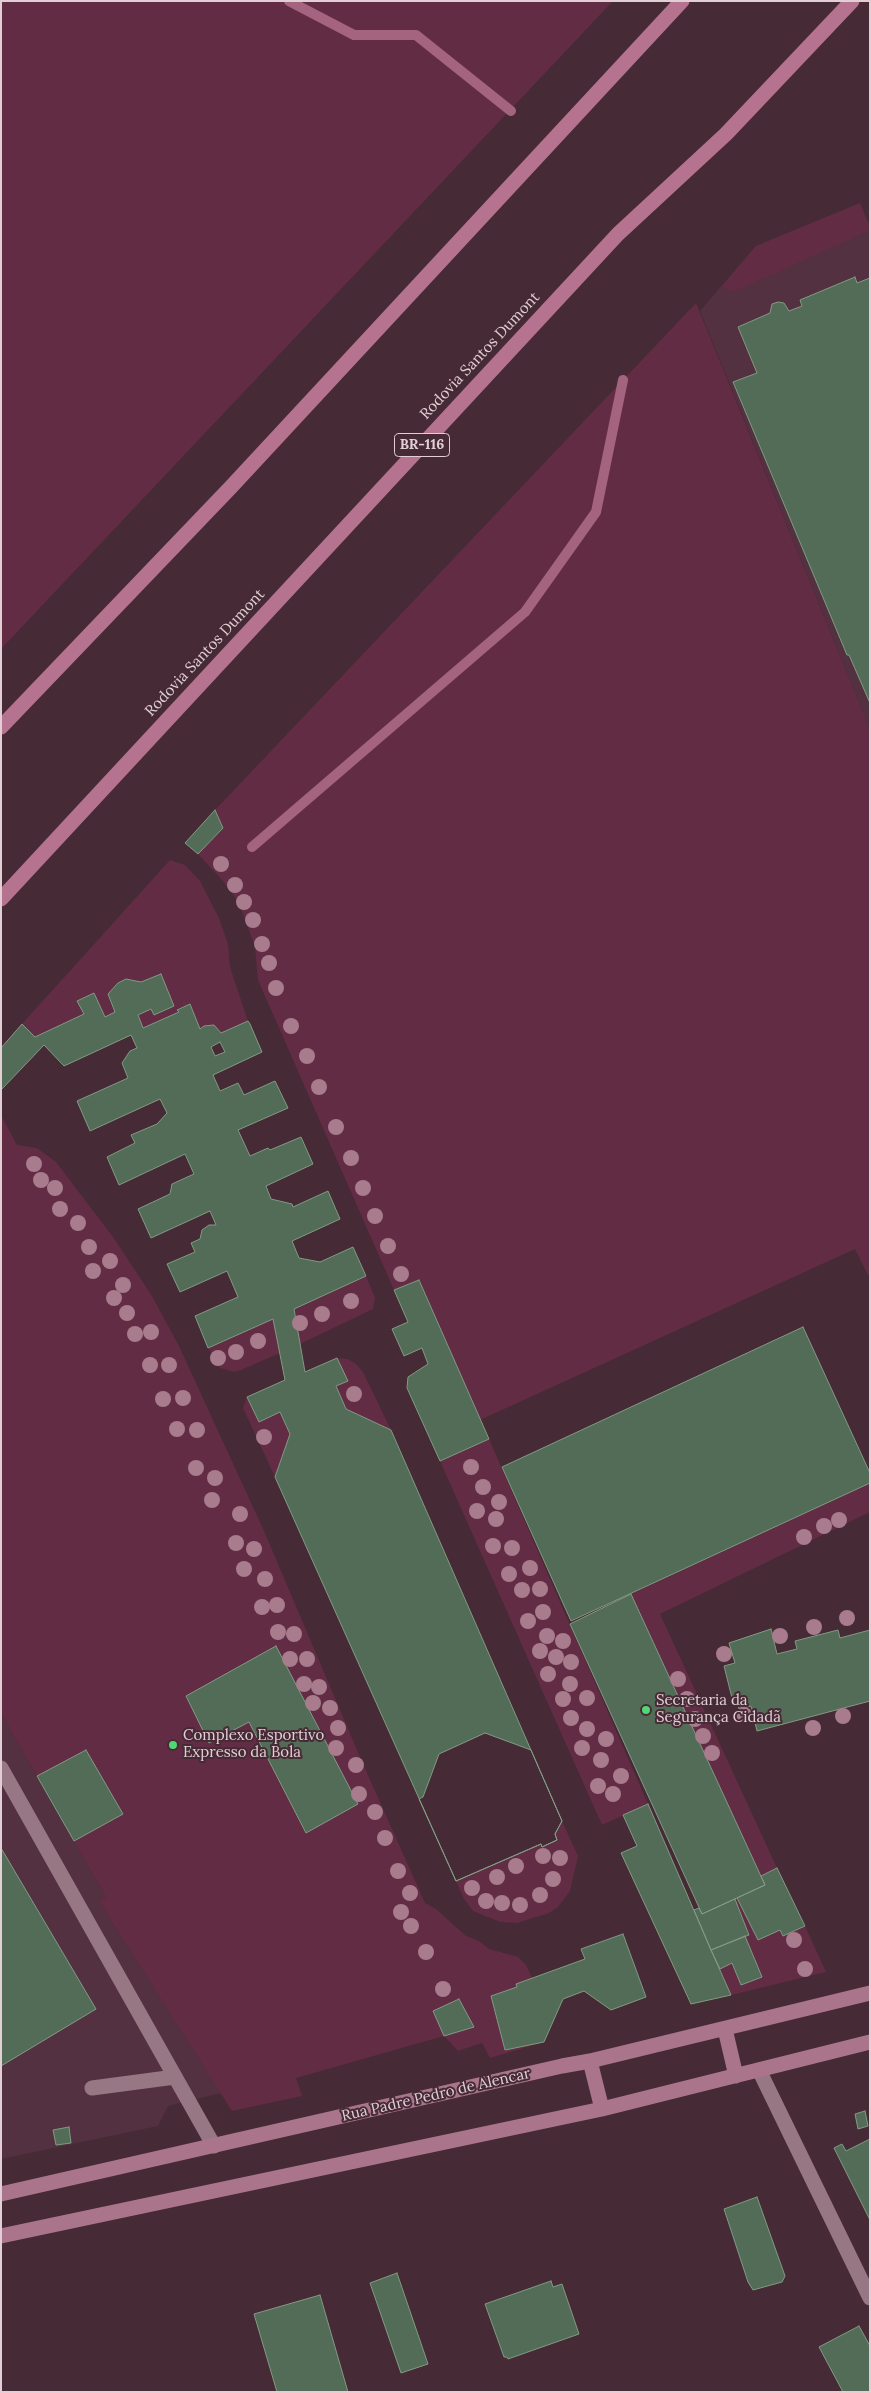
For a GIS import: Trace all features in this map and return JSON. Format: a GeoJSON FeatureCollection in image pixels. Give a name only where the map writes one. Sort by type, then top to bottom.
{"type":"FeatureCollection","features":[{"type":"Feature","properties":{"kind":"highway"},"geometry":{"type":"LineString","coordinates":[[1,727],[231,487],[682,1]]}},
{"type":"Feature","properties":{"kind":"highway","name":"Rodovia Santos Dumont"},"geometry":{"type":"LineString","coordinates":[[1,899],[618,234],[726,134],[852,1]]}},
{"type":"Feature","properties":{"kind":"main road","name":"Rua Padre Pedro de Alencar"},"geometry":{"type":"LineString","coordinates":[[1,2194],[553,2068],[590,2062],[870,1993]]}},
{"type":"Feature","properties":{"kind":"main road"},"geometry":{"type":"LineString","coordinates":[[725,2029],[736,2076]]}},
{"type":"Feature","properties":{"kind":"main road"},"geometry":{"type":"LineString","coordinates":[[1,2236],[602,2109],[870,2042]]}},
{"type":"Feature","properties":{"kind":"main road"},"geometry":{"type":"LineString","coordinates":[[590,2062],[602,2109]]}},
{"type":"Feature","properties":{"kind":"lane"},"geometry":{"type":"LineString","coordinates":[[1,1768],[214,2146]]}},
{"type":"Feature","properties":{"kind":"lane"},"geometry":{"type":"LineString","coordinates":[[759,2070],[870,2298]]}},
{"type":"Feature","properties":{"kind":"lane"},"geometry":{"type":"LineString","coordinates":[[92,2088],[175,2077]]}},
{"type":"Feature","properties":{"kind":"shaded area"},"geometry":{"type":"Polygon","coordinates":[[[1,1],[613,1],[1,649],[1,1]]]}},
{"type":"Feature","properties":{"kind":"shaded area"},"geometry":{"type":"Polygon","coordinates":[[[860,203],[870,226],[870,729],[700,311],[756,246],[860,203]]]}},
{"type":"Feature","properties":{"kind":"shaded area"},"geometry":{"type":"Polygon","coordinates":[[[860,203],[870,230],[733,292],[722,286],[756,246],[860,203]]]}},
{"type":"Feature","properties":{"kind":"shaded area"},"geometry":{"type":"Polygon","coordinates":[[[696,303],[870,729],[870,1279],[855,1249],[480,1420],[420,1281],[394,1290],[258,980],[255,947],[239,903],[223,881],[198,854],[223,828],[215,810],[696,303]]]}},
{"type":"Feature","properties":{"kind":"shaded area"},"geometry":{"type":"Polygon","coordinates":[[[170,860],[185,865],[200,881],[219,918],[228,944],[230,967],[248,1021],[221,1033],[214,1025],[204,1026],[200,1029],[190,1004],[177,1009],[179,1012],[143,1028],[138,1015],[151,1009],[154,1015],[174,1006],[160,974],[141,982],[126,979],[118,983],[108,994],[115,1012],[105,1017],[94,993],[77,1001],[84,1014],[35,1037],[22,1024],[170,860]]]}},
{"type":"Feature","properties":{"kind":"shaded area","name":"Complexo Esportivo Expresso da Bola"},"geometry":{"type":"Polygon","coordinates":[[[1,1115],[17,1145],[37,1148],[56,1162],[113,1237],[152,1296],[179,1346],[264,1531],[363,1764],[425,1903],[436,1909],[466,1936],[479,1941],[489,1949],[518,1957],[526,1965],[532,1978],[517,1984],[517,1987],[491,1997],[505,2050],[544,2042],[490,2058],[482,2043],[458,2051],[444,2036],[296,2078],[302,2096],[232,2111],[99,1901],[106,1897],[1,1713],[1,1115]]]}},
{"type":"Feature","properties":{"kind":"shaded area"},"geometry":{"type":"Polygon","coordinates":[[[366,1276],[375,1298],[373,1309],[300,1344],[294,1309],[366,1276]]]}},
{"type":"Feature","properties":{"kind":"shaded area"},"geometry":{"type":"Polygon","coordinates":[[[273,1319],[280,1353],[234,1372],[220,1368],[208,1348],[273,1319]]]}},
{"type":"Feature","properties":{"kind":"shaded area"},"geometry":{"type":"Polygon","coordinates":[[[337,1358],[348,1359],[363,1372],[391,1430],[346,1409],[336,1386],[347,1381],[337,1358]]]}},
{"type":"Feature","properties":{"kind":"shaded area"},"geometry":{"type":"Polygon","coordinates":[[[247,1397],[259,1422],[280,1412],[290,1434],[275,1477],[243,1408],[247,1397]]]}},
{"type":"Feature","properties":{"kind":"shaded area"},"geometry":{"type":"Polygon","coordinates":[[[489,1439],[648,1804],[602,1825],[440,1461],[489,1439]]]}},
{"type":"Feature","properties":{"kind":"shaded area"},"geometry":{"type":"Polygon","coordinates":[[[870,1483],[870,1512],[660,1614],[777,1868],[761,1876],[631,1594],[870,1483]]]}},
{"type":"Feature","properties":{"kind":"shaded area"},"geometry":{"type":"Polygon","coordinates":[[[1,1713],[106,1897],[99,1901],[221,2093],[168,2106],[158,2126],[1,2159],[1,1713]]]}},
{"type":"Feature","properties":{"kind":"shaded area"},"geometry":{"type":"Polygon","coordinates":[[[562,1821],[578,1856],[570,1891],[558,1907],[549,1913],[517,1923],[500,1922],[473,1911],[464,1899],[456,1881],[541,1844],[543,1847],[557,1840],[555,1834],[562,1821]]]}},
{"type":"Feature","properties":{"kind":"shaded area"},"geometry":{"type":"Polygon","coordinates":[[[737,1898],[758,1940],[780,1930],[783,1936],[805,1926],[826,1972],[731,1995],[720,1969],[732,1963],[741,1985],[762,1977],[745,1936],[749,1934],[735,1899],[737,1898]]]}},
{"type":"Feature","properties":{"kind":"building"},"geometry":{"type":"Polygon","coordinates":[[[855,277],[857,283],[870,278],[870,703],[849,655],[847,655],[733,382],[757,373],[738,327],[770,313],[772,304],[784,303],[789,311],[802,306],[800,300],[855,277]]]}},
{"type":"Feature","properties":{"kind":"building"},"geometry":{"type":"Polygon","coordinates":[[[215,810],[223,828],[198,854],[185,843],[215,810]]]}},
{"type":"Feature","properties":{"kind":"building"},"geometry":{"type":"Polygon","coordinates":[[[161,974],[174,1006],[154,1015],[151,1009],[138,1015],[143,1028],[179,1012],[177,1010],[190,1004],[200,1029],[204,1026],[214,1025],[221,1033],[248,1021],[250,1024],[262,1052],[213,1075],[220,1091],[238,1083],[244,1095],[275,1081],[288,1108],[238,1130],[250,1156],[301,1137],[313,1164],[266,1186],[271,1199],[292,1204],[293,1207],[328,1191],[340,1219],[292,1241],[299,1258],[320,1262],[353,1247],[366,1276],[294,1309],[305,1372],[337,1358],[348,1381],[336,1386],[346,1409],[391,1430],[562,1821],[555,1834],[557,1840],[542,1847],[541,1844],[456,1881],[275,1477],[290,1434],[280,1412],[259,1422],[247,1397],[285,1380],[273,1319],[208,1348],[195,1316],[238,1297],[227,1271],[180,1292],[167,1264],[195,1252],[191,1243],[200,1239],[202,1230],[209,1225],[216,1225],[210,1211],[151,1238],[138,1209],[170,1194],[172,1184],[194,1174],[185,1154],[119,1185],[107,1157],[135,1143],[131,1135],[157,1124],[167,1113],[160,1099],[90,1131],[77,1101],[128,1078],[122,1063],[130,1051],[137,1048],[131,1035],[64,1066],[44,1045],[1,1090],[1,1048],[22,1024],[35,1037],[84,1014],[77,1001],[94,993],[105,1017],[115,1012],[108,994],[118,983],[126,979],[141,982],[161,974]],[[220,1042],[211,1047],[215,1056],[225,1052],[220,1042]]]}},
{"type":"Feature","properties":{"kind":"building"},"geometry":{"type":"Polygon","coordinates":[[[419,1280],[489,1439],[440,1461],[407,1388],[408,1377],[428,1364],[422,1348],[404,1356],[392,1329],[408,1322],[394,1290],[419,1280]]]}},
{"type":"Feature","properties":{"kind":"building"},"geometry":{"type":"Polygon","coordinates":[[[803,1327],[870,1473],[870,1483],[571,1621],[502,1467],[803,1327]]]}},
{"type":"Feature","properties":{"kind":"building","name":"Secretaria da Segurança Cidadã"},"geometry":{"type":"Polygon","coordinates":[[[631,1594],[765,1885],[702,1914],[570,1624],[631,1594]]]}},
{"type":"Feature","properties":{"kind":"building"},"geometry":{"type":"Polygon","coordinates":[[[771,1629],[777,1654],[797,1649],[795,1641],[838,1630],[840,1638],[870,1630],[870,1701],[757,1731],[751,1706],[739,1709],[736,1697],[732,1698],[724,1666],[735,1663],[729,1643],[771,1629]]]}},
{"type":"Feature","properties":{"kind":"building"},"geometry":{"type":"Polygon","coordinates":[[[276,1646],[358,1804],[306,1833],[249,1722],[209,1743],[186,1696],[276,1646]]]}},
{"type":"Feature","properties":{"kind":"building"},"geometry":{"type":"Polygon","coordinates":[[[485,1733],[531,1750],[562,1821],[555,1834],[557,1840],[542,1847],[541,1844],[456,1881],[419,1799],[423,1797],[439,1754],[485,1733]]]}},
{"type":"Feature","properties":{"kind":"building"},"geometry":{"type":"Polygon","coordinates":[[[86,1750],[123,1814],[74,1841],[37,1776],[86,1750]]]}},
{"type":"Feature","properties":{"kind":"building"},"geometry":{"type":"Polygon","coordinates":[[[648,1804],[731,1995],[691,2004],[621,1853],[637,1846],[623,1815],[648,1804]]]}},
{"type":"Feature","properties":{"kind":"building"},"geometry":{"type":"Polygon","coordinates":[[[1,1848],[96,2009],[1,2066],[1,1848]]]}},
{"type":"Feature","properties":{"kind":"building"},"geometry":{"type":"Polygon","coordinates":[[[777,1868],[805,1926],[783,1936],[780,1930],[758,1940],[737,1898],[765,1885],[761,1876],[777,1868]]]}},
{"type":"Feature","properties":{"kind":"building"},"geometry":{"type":"Polygon","coordinates":[[[735,1899],[749,1935],[711,1950],[694,1910],[699,1908],[702,1914],[735,1899]]]}},
{"type":"Feature","properties":{"kind":"building"},"geometry":{"type":"Polygon","coordinates":[[[623,1934],[646,1997],[611,2010],[584,1991],[563,1999],[544,2042],[505,2050],[491,1996],[517,1987],[516,1984],[585,1959],[581,1949],[623,1934]]]}},
{"type":"Feature","properties":{"kind":"building"},"geometry":{"type":"Polygon","coordinates":[[[745,1936],[762,1977],[741,1985],[732,1963],[720,1969],[711,1950],[745,1936]]]}},
{"type":"Feature","properties":{"kind":"building"},"geometry":{"type":"Polygon","coordinates":[[[459,1999],[474,2027],[444,2036],[433,2011],[459,1999]]]}},
{"type":"Feature","properties":{"kind":"building"},"geometry":{"type":"Polygon","coordinates":[[[865,2111],[868,2126],[858,2129],[855,2114],[865,2111]]]}},
{"type":"Feature","properties":{"kind":"building"},"geometry":{"type":"Polygon","coordinates":[[[69,2127],[71,2143],[56,2145],[53,2130],[69,2127]]]}},
{"type":"Feature","properties":{"kind":"building"},"geometry":{"type":"Polygon","coordinates":[[[870,2139],[870,2220],[834,2148],[842,2144],[846,2151],[870,2139]]]}},
{"type":"Feature","properties":{"kind":"building"},"geometry":{"type":"Polygon","coordinates":[[[757,2197],[785,2276],[782,2282],[753,2290],[748,2282],[724,2209],[757,2197]]]}},
{"type":"Feature","properties":{"kind":"building"},"geometry":{"type":"Polygon","coordinates":[[[397,2273],[428,2364],[401,2373],[370,2283],[397,2273]]]}},
{"type":"Feature","properties":{"kind":"building"},"geometry":{"type":"Polygon","coordinates":[[[551,2281],[553,2287],[562,2284],[579,2334],[508,2359],[504,2357],[485,2304],[551,2281]]]}},
{"type":"Feature","properties":{"kind":"building"},"geometry":{"type":"Polygon","coordinates":[[[320,2295],[348,2392],[277,2392],[254,2314],[320,2295]]]}},
{"type":"Feature","properties":{"kind":"building"},"geometry":{"type":"Polygon","coordinates":[[[859,2326],[870,2346],[870,2392],[843,2392],[819,2347],[859,2326]]]}},
{"type":"Feature","properties":{"kind":"waterway"},"geometry":{"type":"LineString","coordinates":[[289,1],[354,35],[416,35],[511,111]]}},
{"type":"Feature","properties":{"kind":"waterway"},"geometry":{"type":"LineString","coordinates":[[252,847],[525,612],[596,512],[623,380]]}},
{"type":"Feature","properties":{"kind":"place","name":"Secretaria da Segurança Cidadã"},"geometry":{"type":"Point","coordinates":[646,1710]}},
{"type":"Feature","properties":{"kind":"place","name":"Complexo Esportivo Expresso da Bola"},"geometry":{"type":"Point","coordinates":[173,1745]}}]}
